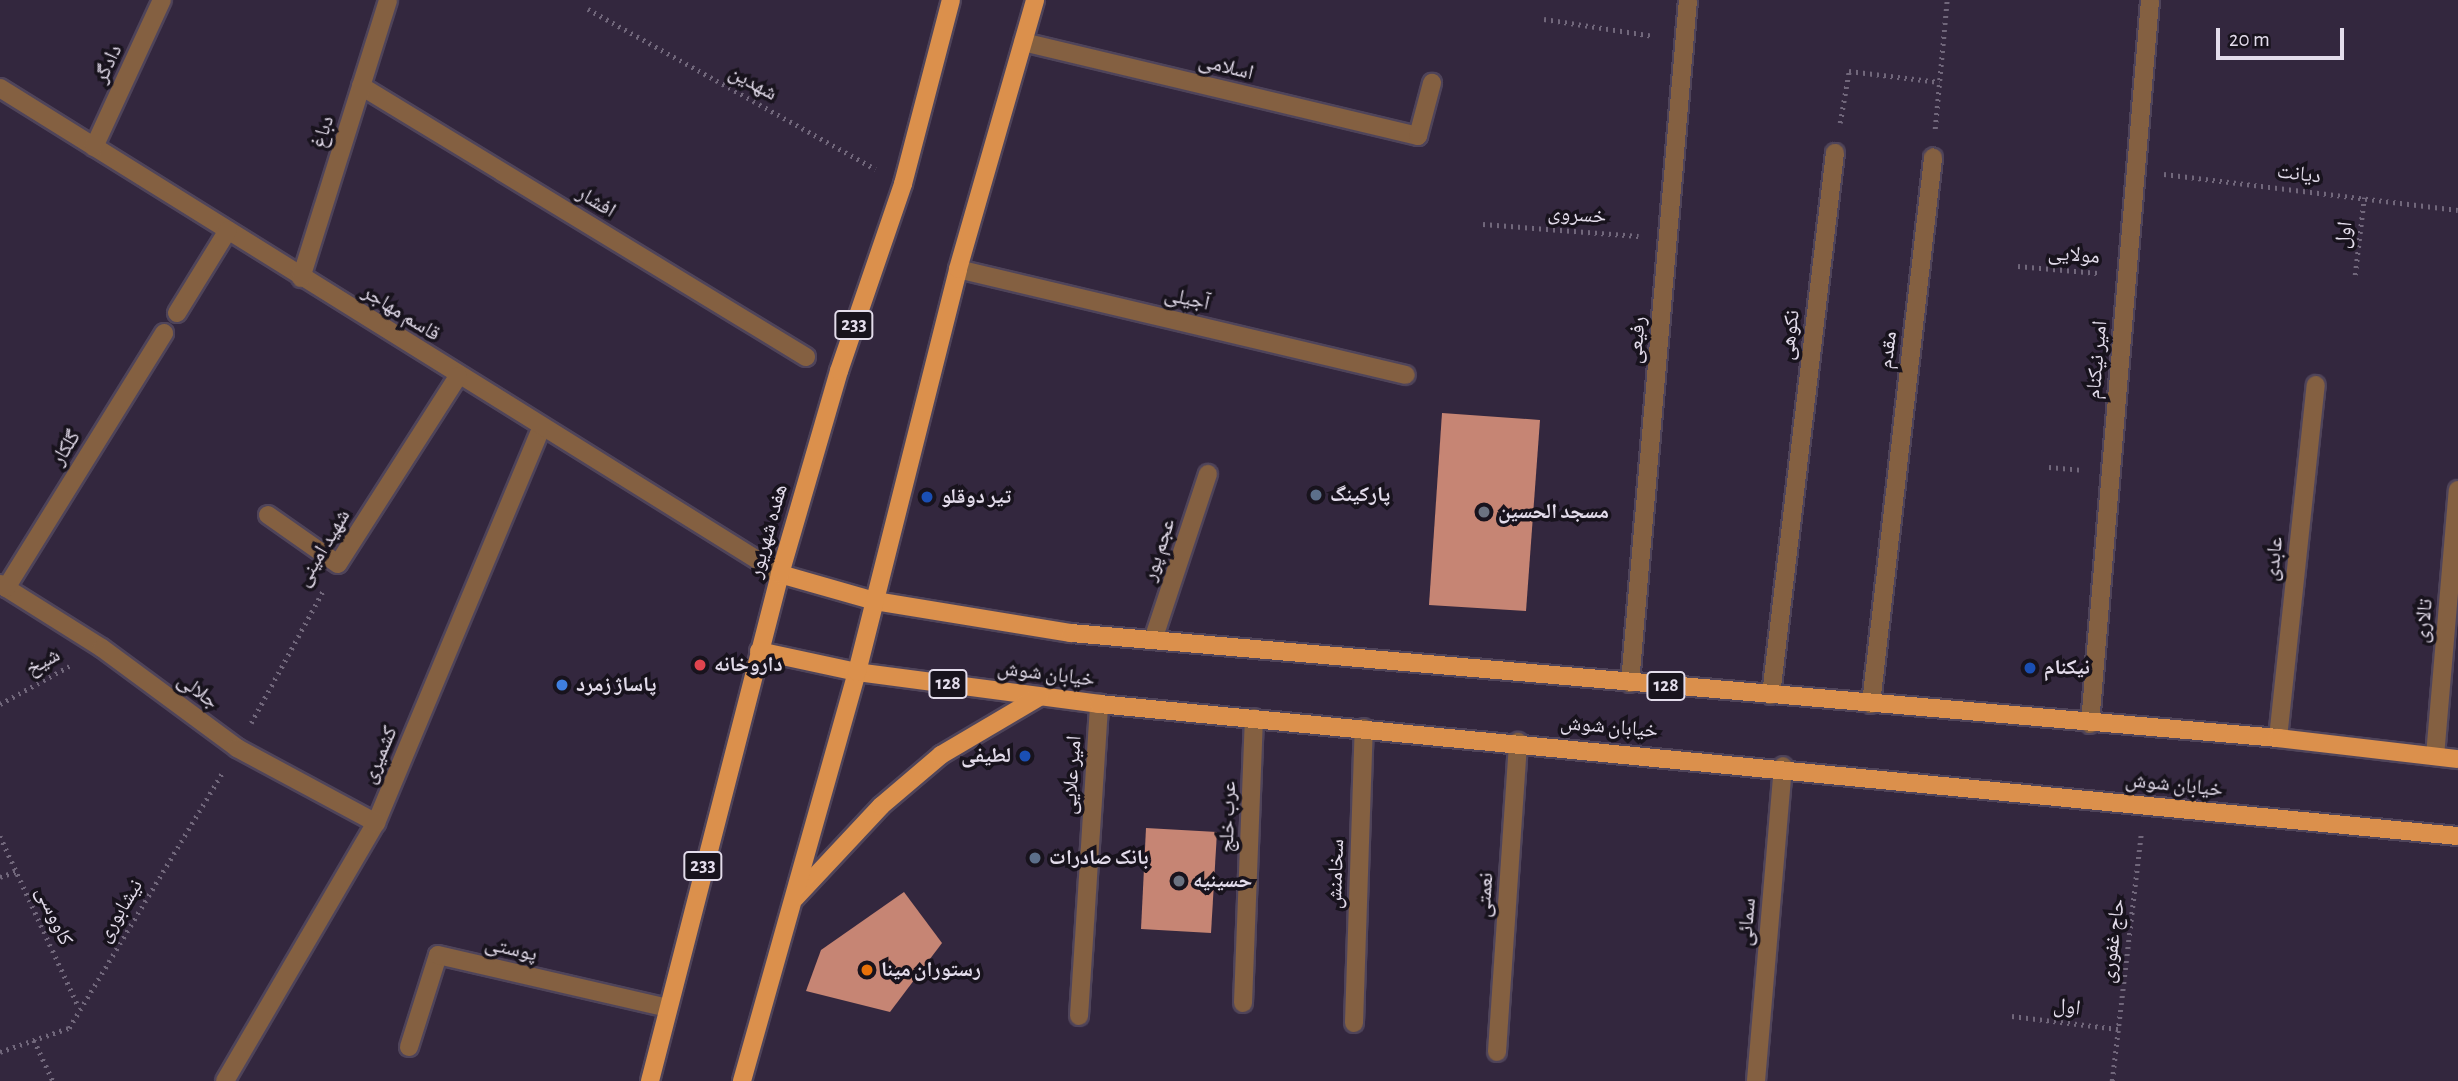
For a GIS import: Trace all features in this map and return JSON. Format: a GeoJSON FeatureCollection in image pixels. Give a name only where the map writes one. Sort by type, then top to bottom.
{"type":"FeatureCollection","features":[{"type":"Feature","properties":{"kind":"main road","name":"هفده شهریور"},"geometry":{"type":"LineString","coordinates":[[650,1081],[780,573],[838,371],[903,184],[951,0]]}},
{"type":"Feature","properties":{"kind":"main road"},"geometry":{"type":"LineString","coordinates":[[742,1081],[857,672],[958,268],[1035,0]]}},
{"type":"Feature","properties":{"kind":"main road","name":"خیابان شوش"},"geometry":{"type":"LineString","coordinates":[[780,573],[875,601],[1071,633],[2090,724],[2278,738],[2458,759]]}},
{"type":"Feature","properties":{"kind":"main road","name":"خیابان شوش"},"geometry":{"type":"LineString","coordinates":[[759,651],[857,672],[1099,704],[1783,766],[2145,806],[2458,836]]}},
{"type":"Feature","properties":{"kind":"main road"},"geometry":{"type":"LineString","coordinates":[[791,903],[881,806],[941,755],[1039,697]]}},
{"type":"Feature","properties":{"kind":"street","name":"دادگر"},"geometry":{"type":"LineString","coordinates":[[94,147],[162,0]]}},
{"type":"Feature","properties":{"kind":"street","name":"دباغ"},"geometry":{"type":"LineString","coordinates":[[302,278],[388,0]]}},
{"type":"Feature","properties":{"kind":"street","name":"رفیعی"},"geometry":{"type":"LineString","coordinates":[[1630,683],[1688,0]]}},
{"type":"Feature","properties":{"kind":"street","name":"امیر نیکنام"},"geometry":{"type":"LineString","coordinates":[[2090,724],[2150,0]]}},
{"type":"Feature","properties":{"kind":"street","name":"اسلامی"},"geometry":{"type":"LineString","coordinates":[[1023,42],[1418,136],[1432,83]]}},
{"type":"Feature","properties":{"kind":"street","name":"افشار"},"geometry":{"type":"LineString","coordinates":[[361,86],[806,357]]}},
{"type":"Feature","properties":{"kind":"street","name":"قاسم مهاجر"},"geometry":{"type":"LineString","coordinates":[[0,88],[541,428],[780,573]]}},
{"type":"Feature","properties":{"kind":"street","name":"نکوهی"},"geometry":{"type":"LineString","coordinates":[[1771,695],[1835,153]]}},
{"type":"Feature","properties":{"kind":"street","name":"مقدم"},"geometry":{"type":"LineString","coordinates":[[1871,704],[1933,158]]}},
{"type":"Feature","properties":{"kind":"street"},"geometry":{"type":"LineString","coordinates":[[177,313],[228,230]]}},
{"type":"Feature","properties":{"kind":"street","name":"آجیلی"},"geometry":{"type":"LineString","coordinates":[[958,268],[1406,374]]}},
{"type":"Feature","properties":{"kind":"street","name":"گلکار"},"geometry":{"type":"LineString","coordinates":[[3,586],[164,333]]}},
{"type":"Feature","properties":{"kind":"street","name":"شهید امینی"},"geometry":{"type":"LineString","coordinates":[[338,564],[458,376]]}},
{"type":"Feature","properties":{"kind":"street","name":"عابدی"},"geometry":{"type":"LineString","coordinates":[[2278,738],[2316,385]]}},
{"type":"Feature","properties":{"kind":"street","name":"کشمیری"},"geometry":{"type":"LineString","coordinates":[[225,1081],[376,822],[541,428]]}},
{"type":"Feature","properties":{"kind":"street","name":"عجم پور"},"geometry":{"type":"LineString","coordinates":[[1153,640],[1208,474]]}},
{"type":"Feature","properties":{"kind":"street","name":"تالاری"},"geometry":{"type":"LineString","coordinates":[[2435,756],[2458,490]]}},
{"type":"Feature","properties":{"kind":"street"},"geometry":{"type":"LineString","coordinates":[[268,515],[338,564]]}},
{"type":"Feature","properties":{"kind":"street","name":"جلالی"},"geometry":{"type":"LineString","coordinates":[[3,586],[102,648],[237,748],[376,822]]}},
{"type":"Feature","properties":{"kind":"street","name":"امیر علایی"},"geometry":{"type":"LineString","coordinates":[[1079,1016],[1099,704]]}},
{"type":"Feature","properties":{"kind":"street","name":"عرب خلج"},"geometry":{"type":"LineString","coordinates":[[1243,1003],[1254,718]]}},
{"type":"Feature","properties":{"kind":"street","name":"سخامنش"},"geometry":{"type":"LineString","coordinates":[[1354,1023],[1364,728]]}},
{"type":"Feature","properties":{"kind":"street","name":"نعمتی"},"geometry":{"type":"LineString","coordinates":[[1497,1052],[1518,742]]}},
{"type":"Feature","properties":{"kind":"street","name":"سمائی"},"geometry":{"type":"LineString","coordinates":[[1756,1081],[1783,766]]}},
{"type":"Feature","properties":{"kind":"street","name":"پوستی"},"geometry":{"type":"LineString","coordinates":[[409,1046],[438,955],[668,1008]]}},
{"type":"Feature","properties":{"kind":"path"},"geometry":{"type":"LineString","coordinates":[[1933,158],[1947,0]]}},
{"type":"Feature","properties":{"kind":"path","name":"شهدین"},"geometry":{"type":"LineString","coordinates":[[588,9],[903,184]]}},
{"type":"Feature","properties":{"kind":"path"},"geometry":{"type":"LineString","coordinates":[[1544,19],[1685,40]]}},
{"type":"Feature","properties":{"kind":"path"},"geometry":{"type":"LineString","coordinates":[[1835,153],[1849,71],[1938,82]]}},
{"type":"Feature","properties":{"kind":"path","name":"دیانت"},"geometry":{"type":"LineString","coordinates":[[2136,170],[2458,210]]}},
{"type":"Feature","properties":{"kind":"path","name":"اول"},"geometry":{"type":"LineString","coordinates":[[2355,275],[2364,198]]}},
{"type":"Feature","properties":{"kind":"path","name":"خسروی"},"geometry":{"type":"LineString","coordinates":[[1483,224],[1668,238]]}},
{"type":"Feature","properties":{"kind":"path","name":"مولایی"},"geometry":{"type":"LineString","coordinates":[[2018,266],[2127,275]]}},
{"type":"Feature","properties":{"kind":"path","name":"شهید امینی"},"geometry":{"type":"LineString","coordinates":[[237,748],[338,564]]}},
{"type":"Feature","properties":{"kind":"path","name":"شیخ"},"geometry":{"type":"LineString","coordinates":[[0,704],[102,648]]}},
{"type":"Feature","properties":{"kind":"path","name":"نیشابوری"},"geometry":{"type":"LineString","coordinates":[[0,1052],[69,1028],[237,748]]}},
{"type":"Feature","properties":{"kind":"path","name":"حاج غفوری"},"geometry":{"type":"LineString","coordinates":[[2112,1081],[2145,806]]}},
{"type":"Feature","properties":{"kind":"path","name":"کاووسی"},"geometry":{"type":"LineString","coordinates":[[0,836],[79,1009]]}},
{"type":"Feature","properties":{"kind":"path"},"geometry":{"type":"LineString","coordinates":[[0,877],[17,871]]}},
{"type":"Feature","properties":{"kind":"path","name":"اول"},"geometry":{"type":"LineString","coordinates":[[2012,1016],[2119,1029]]}},
{"type":"Feature","properties":{"kind":"path"},"geometry":{"type":"LineString","coordinates":[[34,1040],[53,1081]]}},
{"type":"Feature","properties":{"kind":"building","name":"مسجد الحسین"},"geometry":{"type":"Polygon","coordinates":[[[1442,413],[1540,420],[1526,611],[1429,605],[1442,413]]]}},
{"type":"Feature","properties":{"kind":"building","name":"حسینیه"},"geometry":{"type":"Polygon","coordinates":[[[1146,828],[1217,832],[1211,933],[1141,929],[1146,828]]]}},
{"type":"Feature","properties":{"kind":"building","name":"رستوران مینا"},"geometry":{"type":"Polygon","coordinates":[[[904,892],[942,943],[890,1012],[806,991],[821,950],[904,892]]]}},
{"type":"Feature","properties":{"kind":"place","name":"پارکینگ"},"geometry":{"type":"Point","coordinates":[1316,495]}},
{"type":"Feature","properties":{"kind":"place","name":"تیر دوقلو"},"geometry":{"type":"Point","coordinates":[927,497]}},
{"type":"Feature","properties":{"kind":"place","name":"مسجد الحسین"},"geometry":{"type":"Point","coordinates":[1484,512]}},
{"type":"Feature","properties":{"kind":"place","name":"داروخانه"},"geometry":{"type":"Point","coordinates":[700,665]}},
{"type":"Feature","properties":{"kind":"place","name":"نیکنام"},"geometry":{"type":"Point","coordinates":[2030,668]}},
{"type":"Feature","properties":{"kind":"place","name":"پاساژ زمرد"},"geometry":{"type":"Point","coordinates":[562,685]}},
{"type":"Feature","properties":{"kind":"place","name":"لطیفی"},"geometry":{"type":"Point","coordinates":[1025,756]}},
{"type":"Feature","properties":{"kind":"place","name":"بانک صادرات"},"geometry":{"type":"Point","coordinates":[1035,858]}},
{"type":"Feature","properties":{"kind":"place","name":"حسینیه"},"geometry":{"type":"Point","coordinates":[1179,881]}},
{"type":"Feature","properties":{"kind":"place","name":"رستوران مینا"},"geometry":{"type":"Point","coordinates":[867,970]}}]}
